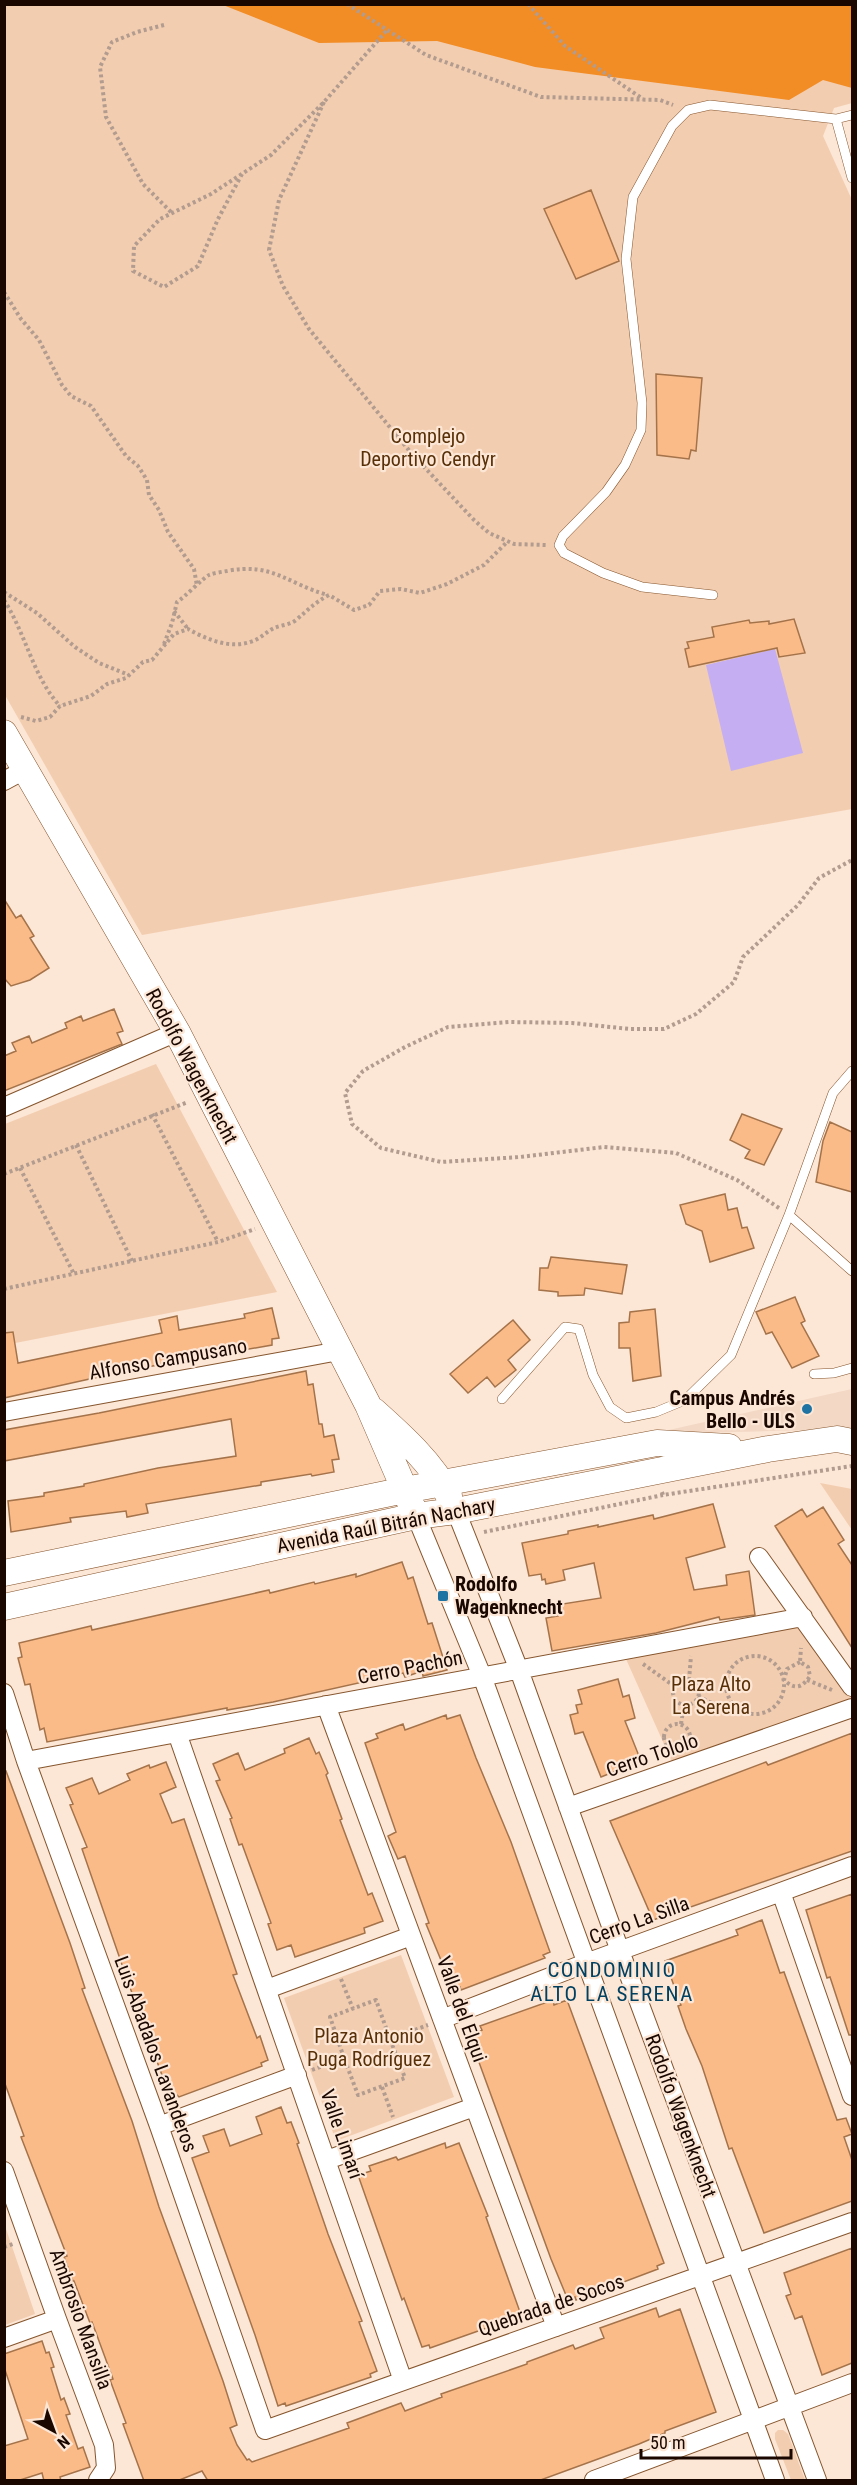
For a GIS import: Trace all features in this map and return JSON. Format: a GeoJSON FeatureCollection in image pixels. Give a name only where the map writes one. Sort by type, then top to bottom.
{"type":"FeatureCollection","features":[{"type":"Feature","properties":{"kind":"main road","name":"Rodolfo Wagenknecht"},"geometry":{"type":"LineString","coordinates":[[12,725],[15,775],[177,1032],[368,1405],[416,1516]]}},
{"type":"Feature","properties":{"kind":"main road","name":"Rodolfo Wagenknecht"},"geometry":{"type":"LineString","coordinates":[[368,1405],[407,1442],[442,1483],[456,1511]]}},
{"type":"Feature","properties":{"kind":"main road","name":"Avenida Raúl Bitrán Nachary"},"geometry":{"type":"LineString","coordinates":[[4,1607],[416,1516],[456,1511],[768,1449],[837,1439],[852,1442]]}},
{"type":"Feature","properties":{"kind":"main road","name":"Avenida Raúl Bitrán Nachary"},"geometry":{"type":"LineString","coordinates":[[4,1573],[405,1490],[657,1443],[768,1449]]}},
{"type":"Feature","properties":{"kind":"street"},"geometry":{"type":"LineString","coordinates":[[4,1107],[177,1032]]}},
{"type":"Feature","properties":{"kind":"street","name":"Alfonso Campusano"},"geometry":{"type":"LineString","coordinates":[[4,1412],[339,1352]]}},
{"type":"Feature","properties":{"kind":"street","name":"Rodolfo Wagenknecht"},"geometry":{"type":"LineString","coordinates":[[456,1511],[519,1670],[735,2265],[817,2481]]}},
{"type":"Feature","properties":{"kind":"street","name":"Rodolfo Wagenknecht"},"geometry":{"type":"LineString","coordinates":[[416,1516],[482,1676],[775,2481]]}},
{"type":"Feature","properties":{"kind":"street"},"geometry":{"type":"LineString","coordinates":[[759,1557],[852,1687]]}},
{"type":"Feature","properties":{"kind":"street","name":"Cerro Pachón"},"geometry":{"type":"LineString","coordinates":[[26,1761],[802,1617]]}},
{"type":"Feature","properties":{"kind":"street","name":"Luis Abadalos Lavanderos"},"geometry":{"type":"LineString","coordinates":[[4,1693],[26,1761],[159,2126],[265,2430]]}},
{"type":"Feature","properties":{"kind":"street","name":"Valle del Elqui"},"geometry":{"type":"LineString","coordinates":[[326,1705],[556,2327]]}},
{"type":"Feature","properties":{"kind":"street","name":"Cerro Tololo"},"geometry":{"type":"LineString","coordinates":[[567,1807],[852,1708]]}},
{"type":"Feature","properties":{"kind":"street","name":"Valle Limarí"},"geometry":{"type":"LineString","coordinates":[[177,1733],[403,2381]]}},
{"type":"Feature","properties":{"kind":"street","name":"Cerro La Silla"},"geometry":{"type":"LineString","coordinates":[[442,2019],[586,1963],[852,1866]]}},
{"type":"Feature","properties":{"kind":"street"},"geometry":{"type":"LineString","coordinates":[[781,1892],[852,2096]]}},
{"type":"Feature","properties":{"kind":"street"},"geometry":{"type":"LineString","coordinates":[[267,1989],[411,1936]]}},
{"type":"Feature","properties":{"kind":"street"},"geometry":{"type":"LineString","coordinates":[[159,2126],[297,2075]]}},
{"type":"Feature","properties":{"kind":"street"},"geometry":{"type":"LineString","coordinates":[[327,2160],[474,2107]]}},
{"type":"Feature","properties":{"kind":"street","name":"Ambrosio Mansilla"},"geometry":{"type":"LineString","coordinates":[[4,2171],[104,2445],[106,2468],[98,2481]]}},
{"type":"Feature","properties":{"kind":"street","name":"Quebrada de Socos"},"geometry":{"type":"LineString","coordinates":[[265,2430],[852,2222]]}},
{"type":"Feature","properties":{"kind":"street"},"geometry":{"type":"LineString","coordinates":[[4,2338],[57,2319]]}},
{"type":"Feature","properties":{"kind":"street"},"geometry":{"type":"LineString","coordinates":[[594,2481],[852,2384]]}},
{"type":"Feature","properties":{"kind":"lane"},"geometry":{"type":"LineString","coordinates":[[713,595],[642,587],[603,573],[564,553],[559,545],[563,536],[606,492],[625,465],[641,430],[642,403],[626,259],[633,197],[672,126],[688,110],[710,105],[836,119],[852,115]]}},
{"type":"Feature","properties":{"kind":"lane"},"geometry":{"type":"LineString","coordinates":[[836,119],[852,178]]}},
{"type":"Feature","properties":{"kind":"lane"},"geometry":{"type":"LineString","coordinates":[[502,1399],[565,1327],[579,1329],[593,1375],[610,1407],[626,1418],[656,1412],[685,1400],[731,1355],[789,1215],[832,1094],[852,1071]]}},
{"type":"Feature","properties":{"kind":"lane"},"geometry":{"type":"LineString","coordinates":[[789,1215],[852,1271]]}},
{"type":"Feature","properties":{"kind":"lane"},"geometry":{"type":"LineString","coordinates":[[814,1374],[834,1373],[852,1368]]}},
{"type":"Feature","properties":{"kind":"path"},"geometry":{"type":"LineString","coordinates":[[347,4],[426,55],[541,97],[660,100],[688,110]]}},
{"type":"Feature","properties":{"kind":"path"},"geometry":{"type":"LineString","coordinates":[[528,4],[565,46],[644,100]]}},
{"type":"Feature","properties":{"kind":"path"},"geometry":{"type":"LineString","coordinates":[[164,25],[112,42],[100,67],[106,117],[143,184],[172,213]]}},
{"type":"Feature","properties":{"kind":"path"},"geometry":{"type":"LineString","coordinates":[[242,174],[218,219],[198,267],[164,287],[133,272],[134,246],[160,219],[212,194],[242,174],[272,155],[324,102],[387,30]]}},
{"type":"Feature","properties":{"kind":"path"},"geometry":{"type":"LineString","coordinates":[[324,102],[279,200],[269,249],[283,286],[309,329],[412,454],[474,520],[489,533],[507,542],[559,545]]}},
{"type":"Feature","properties":{"kind":"path"},"geometry":{"type":"LineString","coordinates":[[4,292],[21,320],[39,340],[62,385],[71,396],[92,406],[126,456],[147,480],[150,495],[168,532],[194,569],[197,586]]}},
{"type":"Feature","properties":{"kind":"path"},"geometry":{"type":"LineString","coordinates":[[161,648],[172,623],[177,602],[207,575],[260,568],[283,576],[308,589],[329,595],[354,610],[369,605],[380,591],[401,589],[420,593],[447,584],[484,565],[507,542]]}},
{"type":"Feature","properties":{"kind":"path"},"geometry":{"type":"LineString","coordinates":[[4,592],[37,613],[75,647],[99,663],[129,675]]}},
{"type":"Feature","properties":{"kind":"path"},"geometry":{"type":"LineString","coordinates":[[174,611],[188,629],[206,639],[236,645],[252,642],[275,627],[294,622],[312,604],[329,595]]}},
{"type":"Feature","properties":{"kind":"path"},"geometry":{"type":"LineString","coordinates":[[4,600],[13,613],[49,694],[60,706]]}},
{"type":"Feature","properties":{"kind":"path"},"geometry":{"type":"LineString","coordinates":[[12,725],[50,717],[60,706],[91,696],[107,684],[126,678],[143,662],[152,660],[174,634],[188,629]]}},
{"type":"Feature","properties":{"kind":"path"},"geometry":{"type":"LineString","coordinates":[[789,1215],[737,1180],[676,1153],[604,1147],[520,1157],[441,1162],[381,1148],[352,1124],[345,1093],[363,1071],[405,1047],[448,1028],[509,1022],[572,1023],[630,1029],[664,1029],[696,1014],[734,982],[743,957],[798,905],[819,878],[852,860]]}},
{"type":"Feature","properties":{"kind":"path"},"geometry":{"type":"LineString","coordinates":[[4,1174],[152,1114],[208,1095]]}},
{"type":"Feature","properties":{"kind":"path"},"geometry":{"type":"LineString","coordinates":[[152,1114],[218,1242]]}},
{"type":"Feature","properties":{"kind":"path"},"geometry":{"type":"LineString","coordinates":[[75,1145],[132,1261]]}},
{"type":"Feature","properties":{"kind":"path"},"geometry":{"type":"LineString","coordinates":[[20,1168],[74,1274]]}},
{"type":"Feature","properties":{"kind":"path"},"geometry":{"type":"LineString","coordinates":[[4,1289],[218,1242],[273,1222]]}},
{"type":"Feature","properties":{"kind":"path"},"geometry":{"type":"LineString","coordinates":[[466,1536],[663,1495],[852,1466]]}},
{"type":"Feature","properties":{"kind":"path"},"geometry":{"type":"LineString","coordinates":[[656,1471],[663,1495]]}},
{"type":"Feature","properties":{"kind":"path"},"geometry":{"type":"LineString","coordinates":[[800,1662],[802,1617]]}},
{"type":"Feature","properties":{"kind":"path"},"geometry":{"type":"LineString","coordinates":[[622,1650],[674,1686]]}},
{"type":"Feature","properties":{"kind":"path"},"geometry":{"type":"LineString","coordinates":[[800,1662],[787,1669],[784,1680],[782,1697],[771,1710],[755,1714],[746,1713],[733,1704],[727,1694],[728,1675],[732,1667],[747,1657],[767,1658],[781,1671],[784,1680],[792,1687],[805,1683],[810,1676],[808,1667],[800,1662]]}},
{"type":"Feature","properties":{"kind":"path"},"geometry":{"type":"LineString","coordinates":[[682,1680],[691,1680],[697,1686],[698,1696],[694,1702],[679,1703],[674,1696],[674,1686],[682,1680]]}},
{"type":"Feature","properties":{"kind":"path"},"geometry":{"type":"LineString","coordinates":[[698,1696],[718,1705],[733,1704]]}},
{"type":"Feature","properties":{"kind":"path"},"geometry":{"type":"LineString","coordinates":[[681,1724],[684,1704]]}},
{"type":"Feature","properties":{"kind":"path"},"geometry":{"type":"LineString","coordinates":[[681,1724],[687,1729],[690,1741],[681,1749],[672,1749],[666,1743],[664,1735],[669,1727],[681,1724]]}},
{"type":"Feature","properties":{"kind":"path"},"geometry":{"type":"LineString","coordinates":[[336,1964],[353,2009]]}},
{"type":"Feature","properties":{"kind":"path"},"geometry":{"type":"LineString","coordinates":[[376,2000],[390,2039],[405,2078],[358,2095],[330,2017],[376,2000]]}},
{"type":"Feature","properties":{"kind":"path"},"geometry":{"type":"LineString","coordinates":[[390,2039],[442,2019]]}},
{"type":"Feature","properties":{"kind":"path"},"geometry":{"type":"LineString","coordinates":[[297,2075],[344,2058]]}},
{"type":"Feature","properties":{"kind":"path"},"geometry":{"type":"LineString","coordinates":[[382,2086],[399,2133]]}},
{"type":"Feature","properties":{"kind":"shaded area"},"geometry":{"type":"Polygon","coordinates":[[[223,5],[852,5],[852,88],[823,80],[789,100],[535,67],[437,41],[319,43],[223,5]]]}},
{"type":"Feature","properties":{"kind":"shaded area"},"geometry":{"type":"Polygon","coordinates":[[[775,649],[803,753],[731,771],[706,665],[775,649]]]}},
{"type":"Feature","properties":{"kind":"shaded area","name":"Campus Andrés Bello - ULS"},"geometry":{"type":"Polygon","coordinates":[[[852,1389],[852,1429],[651,1434],[852,1389]]]}},
{"type":"Feature","properties":{"kind":"green space","name":"Complejo Deportivo Cendyr"},"geometry":{"type":"Polygon","coordinates":[[[4,5],[852,5],[852,103],[834,108],[823,136],[852,200],[852,809],[142,935],[5,695],[4,5]]]}},
{"type":"Feature","properties":{"kind":"green space"},"geometry":{"type":"Polygon","coordinates":[[[156,1064],[277,1292],[5,1345],[5,1124],[156,1064]]]}},
{"type":"Feature","properties":{"kind":"green space"},"geometry":{"type":"Polygon","coordinates":[[[820,1483],[852,1489],[852,1530],[820,1483]]]}},
{"type":"Feature","properties":{"kind":"green space","name":"Plaza Alto La Serena"},"geometry":{"type":"Polygon","coordinates":[[[803,1617],[852,1687],[852,1708],[676,1771],[622,1650],[803,1617]]]}},
{"type":"Feature","properties":{"kind":"green space","name":"Plaza Antonio Puga Rodríguez"},"geometry":{"type":"Polygon","coordinates":[[[401,1955],[454,2097],[336,2141],[284,1998],[401,1955]]]}},
{"type":"Feature","properties":{"kind":"green space"},"geometry":{"type":"Polygon","coordinates":[[[4,2223],[35,2314],[5,2325],[4,2325],[4,2223]]]}},
{"type":"Feature","properties":{"kind":"green space"},"geometry":{"type":"Polygon","coordinates":[[[783,2430],[788,2434],[805,2480],[791,2480],[775,2439],[775,2433],[783,2430]]]}},
{"type":"Feature","properties":{"kind":"building"},"geometry":{"type":"Polygon","coordinates":[[[591,190],[619,261],[576,279],[544,209],[591,190]]]}},
{"type":"Feature","properties":{"kind":"building"},"geometry":{"type":"Polygon","coordinates":[[[656,374],[702,378],[696,451],[691,450],[689,459],[657,455],[656,374]]]}},
{"type":"Feature","properties":{"kind":"building"},"geometry":{"type":"Polygon","coordinates":[[[794,619],[805,653],[779,657],[777,648],[689,667],[685,649],[689,648],[687,642],[714,637],[712,627],[749,620],[750,623],[769,621],[769,624],[794,619]]]}},
{"type":"Feature","properties":{"kind":"building"},"geometry":{"type":"Polygon","coordinates":[[[4,899],[16,918],[21,915],[34,936],[30,938],[49,968],[30,980],[11,986],[4,978],[4,899]]]}},
{"type":"Feature","properties":{"kind":"building"},"geometry":{"type":"Polygon","coordinates":[[[114,1009],[123,1031],[117,1033],[122,1044],[4,1091],[4,1056],[16,1051],[12,1043],[29,1036],[32,1043],[67,1028],[65,1023],[81,1016],[83,1021],[114,1009]]]}},
{"type":"Feature","properties":{"kind":"building"},"geometry":{"type":"Polygon","coordinates":[[[742,1114],[782,1129],[764,1165],[745,1158],[750,1150],[730,1140],[742,1114]]]}},
{"type":"Feature","properties":{"kind":"building"},"geometry":{"type":"Polygon","coordinates":[[[830,1122],[852,1132],[852,1192],[816,1182],[823,1141],[830,1122]]]}},
{"type":"Feature","properties":{"kind":"building"},"geometry":{"type":"Polygon","coordinates":[[[725,1194],[728,1210],[737,1208],[742,1228],[747,1227],[754,1248],[710,1262],[702,1231],[686,1224],[680,1205],[725,1194]]]}},
{"type":"Feature","properties":{"kind":"building"},"geometry":{"type":"Polygon","coordinates":[[[551,1257],[627,1265],[622,1294],[585,1288],[584,1295],[558,1296],[558,1292],[539,1290],[540,1268],[548,1268],[551,1257]]]}},
{"type":"Feature","properties":{"kind":"building"},"geometry":{"type":"Polygon","coordinates":[[[795,1297],[805,1321],[801,1323],[819,1356],[792,1368],[772,1332],[766,1334],[756,1312],[795,1297]]]}},
{"type":"Feature","properties":{"kind":"building"},"geometry":{"type":"Polygon","coordinates":[[[272,1308],[279,1338],[272,1339],[272,1345],[130,1370],[4,1398],[4,1333],[13,1332],[18,1363],[162,1333],[159,1320],[177,1316],[179,1330],[245,1318],[244,1314],[272,1308]]]}},
{"type":"Feature","properties":{"kind":"building"},"geometry":{"type":"Polygon","coordinates":[[[655,1309],[661,1376],[633,1381],[630,1348],[619,1348],[619,1323],[629,1322],[630,1312],[655,1309]]]}},
{"type":"Feature","properties":{"kind":"building"},"geometry":{"type":"Polygon","coordinates":[[[513,1320],[530,1340],[508,1360],[516,1370],[495,1387],[487,1377],[468,1393],[450,1374],[513,1320]]]}},
{"type":"Feature","properties":{"kind":"building"},"geometry":{"type":"Polygon","coordinates":[[[306,1371],[308,1385],[313,1384],[319,1424],[322,1424],[324,1437],[334,1435],[339,1459],[332,1460],[334,1472],[261,1482],[261,1485],[146,1504],[148,1513],[127,1517],[126,1511],[70,1518],[71,1522],[11,1532],[8,1501],[44,1496],[44,1493],[158,1468],[236,1456],[231,1419],[4,1461],[4,1430],[306,1371]]]}},
{"type":"Feature","properties":{"kind":"building"},"geometry":{"type":"Polygon","coordinates":[[[713,1504],[725,1547],[686,1558],[694,1590],[727,1585],[726,1575],[749,1571],[755,1615],[720,1620],[719,1617],[656,1633],[552,1651],[546,1618],[558,1616],[556,1605],[601,1598],[594,1563],[563,1570],[565,1580],[546,1584],[541,1574],[529,1576],[522,1543],[568,1534],[568,1531],[653,1515],[654,1519],[713,1504]]]}},
{"type":"Feature","properties":{"kind":"building"},"geometry":{"type":"Polygon","coordinates":[[[823,1507],[844,1540],[838,1544],[852,1565],[852,1648],[775,1526],[802,1509],[807,1517],[823,1507]]]}},
{"type":"Feature","properties":{"kind":"building"},"geometry":{"type":"Polygon","coordinates":[[[402,1562],[408,1579],[413,1577],[428,1624],[432,1623],[447,1670],[423,1676],[422,1671],[405,1677],[403,1673],[273,1702],[227,1710],[227,1708],[47,1742],[44,1728],[40,1730],[30,1684],[25,1685],[18,1658],[22,1657],[19,1643],[91,1626],[92,1630],[269,1590],[270,1593],[356,1574],[356,1577],[402,1562]]]}},
{"type":"Feature","properties":{"kind":"building"},"geometry":{"type":"Polygon","coordinates":[[[618,1679],[623,1697],[629,1695],[635,1718],[625,1721],[641,1761],[601,1777],[583,1732],[575,1734],[570,1715],[578,1713],[576,1705],[582,1704],[578,1690],[618,1679]]]}},
{"type":"Feature","properties":{"kind":"building"},"geometry":{"type":"Polygon","coordinates":[[[446,1715],[447,1719],[460,1715],[511,1842],[550,1952],[543,1955],[545,1958],[461,1990],[460,1987],[453,1989],[426,1924],[429,1923],[405,1856],[398,1859],[388,1836],[396,1832],[365,1743],[378,1738],[376,1734],[403,1724],[405,1730],[446,1715]]]}},
{"type":"Feature","properties":{"kind":"building"},"geometry":{"type":"Polygon","coordinates":[[[852,1733],[852,1851],[653,1920],[610,1821],[766,1762],[768,1765],[852,1733]]]}},
{"type":"Feature","properties":{"kind":"building"},"geometry":{"type":"Polygon","coordinates":[[[309,1738],[316,1754],[319,1752],[328,1773],[326,1775],[342,1819],[340,1820],[368,1895],[372,1893],[383,1921],[364,1928],[365,1933],[295,1957],[291,1945],[277,1950],[268,1924],[271,1923],[242,1844],[239,1845],[230,1819],[232,1818],[216,1781],[220,1780],[213,1764],[238,1753],[245,1770],[285,1753],[284,1749],[309,1738]]]}},
{"type":"Feature","properties":{"kind":"building"},"geometry":{"type":"Polygon","coordinates":[[[166,1762],[176,1787],[160,1794],[172,1823],[184,1819],[237,1974],[233,1975],[268,2060],[261,2063],[262,2066],[179,2097],[177,2095],[170,2097],[82,1849],[87,1847],[70,1805],[73,1804],[66,1788],[92,1778],[99,1794],[130,1780],[127,1774],[149,1765],[150,1768],[166,1762]]]}},
{"type":"Feature","properties":{"kind":"building"},"geometry":{"type":"Polygon","coordinates":[[[6,1771],[70,1943],[85,1988],[82,1989],[132,2121],[159,2207],[223,2381],[237,2425],[230,2428],[247,2460],[252,2462],[349,2428],[347,2423],[401,2403],[405,2411],[442,2397],[441,2394],[527,2364],[527,2362],[573,2345],[575,2349],[604,2338],[600,2328],[656,2308],[659,2317],[680,2309],[716,2412],[665,2431],[639,2444],[538,2481],[208,2481],[202,2471],[177,2481],[144,2481],[123,2424],[126,2423],[110,2380],[113,2379],[64,2257],[67,2256],[21,2137],[24,2136],[4,2081],[4,1772],[6,1771]]]}},
{"type":"Feature","properties":{"kind":"building"},"geometry":{"type":"Polygon","coordinates":[[[852,1894],[852,2035],[849,2035],[830,1977],[827,1978],[806,1910],[852,1894]]]}},
{"type":"Feature","properties":{"kind":"building"},"geometry":{"type":"Polygon","coordinates":[[[762,1920],[780,1973],[784,1972],[837,2120],[846,2118],[852,2134],[844,2137],[852,2160],[852,2201],[764,2233],[732,2148],[729,2149],[702,2066],[678,2006],[681,2005],[665,1961],[738,1935],[736,1930],[762,1920]]]}},
{"type":"Feature","properties":{"kind":"building"},"geometry":{"type":"Polygon","coordinates":[[[553,2000],[554,2005],[567,2000],[664,2263],[657,2266],[658,2269],[576,2300],[575,2297],[568,2300],[551,2259],[469,2035],[482,2030],[480,2026],[553,2000]]]}},
{"type":"Feature","properties":{"kind":"building"},"geometry":{"type":"Polygon","coordinates":[[[281,2107],[287,2123],[291,2122],[299,2143],[297,2144],[328,2234],[362,2321],[359,2322],[377,2371],[370,2374],[371,2377],[286,2406],[285,2403],[278,2406],[192,2158],[209,2152],[203,2136],[224,2129],[230,2146],[262,2134],[256,2117],[281,2107]]]}},
{"type":"Feature","properties":{"kind":"building"},"geometry":{"type":"Polygon","coordinates":[[[445,2143],[446,2148],[459,2143],[488,2216],[486,2217],[520,2312],[513,2315],[514,2318],[430,2348],[429,2345],[422,2347],[404,2298],[402,2300],[358,2175],[371,2171],[369,2166],[396,2157],[398,2160],[445,2143]]]}},
{"type":"Feature","properties":{"kind":"building"},"geometry":{"type":"Polygon","coordinates":[[[852,2248],[852,2363],[822,2375],[802,2316],[795,2319],[786,2296],[791,2294],[784,2273],[852,2248]]]}},
{"type":"Feature","properties":{"kind":"building"},"geometry":{"type":"Polygon","coordinates":[[[42,2341],[54,2367],[51,2368],[61,2400],[64,2398],[70,2414],[66,2415],[78,2449],[83,2447],[90,2467],[60,2477],[61,2481],[44,2481],[42,2473],[17,2481],[4,2481],[4,2446],[28,2439],[4,2367],[4,2354],[42,2341]]]}},
{"type":"Feature","properties":{"kind":"place","name":"Campus Andrés Bello - ULS"},"geometry":{"type":"Point","coordinates":[807,1409]}},
{"type":"Feature","properties":{"kind":"place","name":"Rodolfo Wagenknecht"},"geometry":{"type":"Point","coordinates":[443,1596]}},
{"type":"Feature","properties":{"kind":"district","name":"CONDOMINIO ALTO LA SERENA"},"geometry":{"type":"Point","coordinates":[612,1982]}}]}
